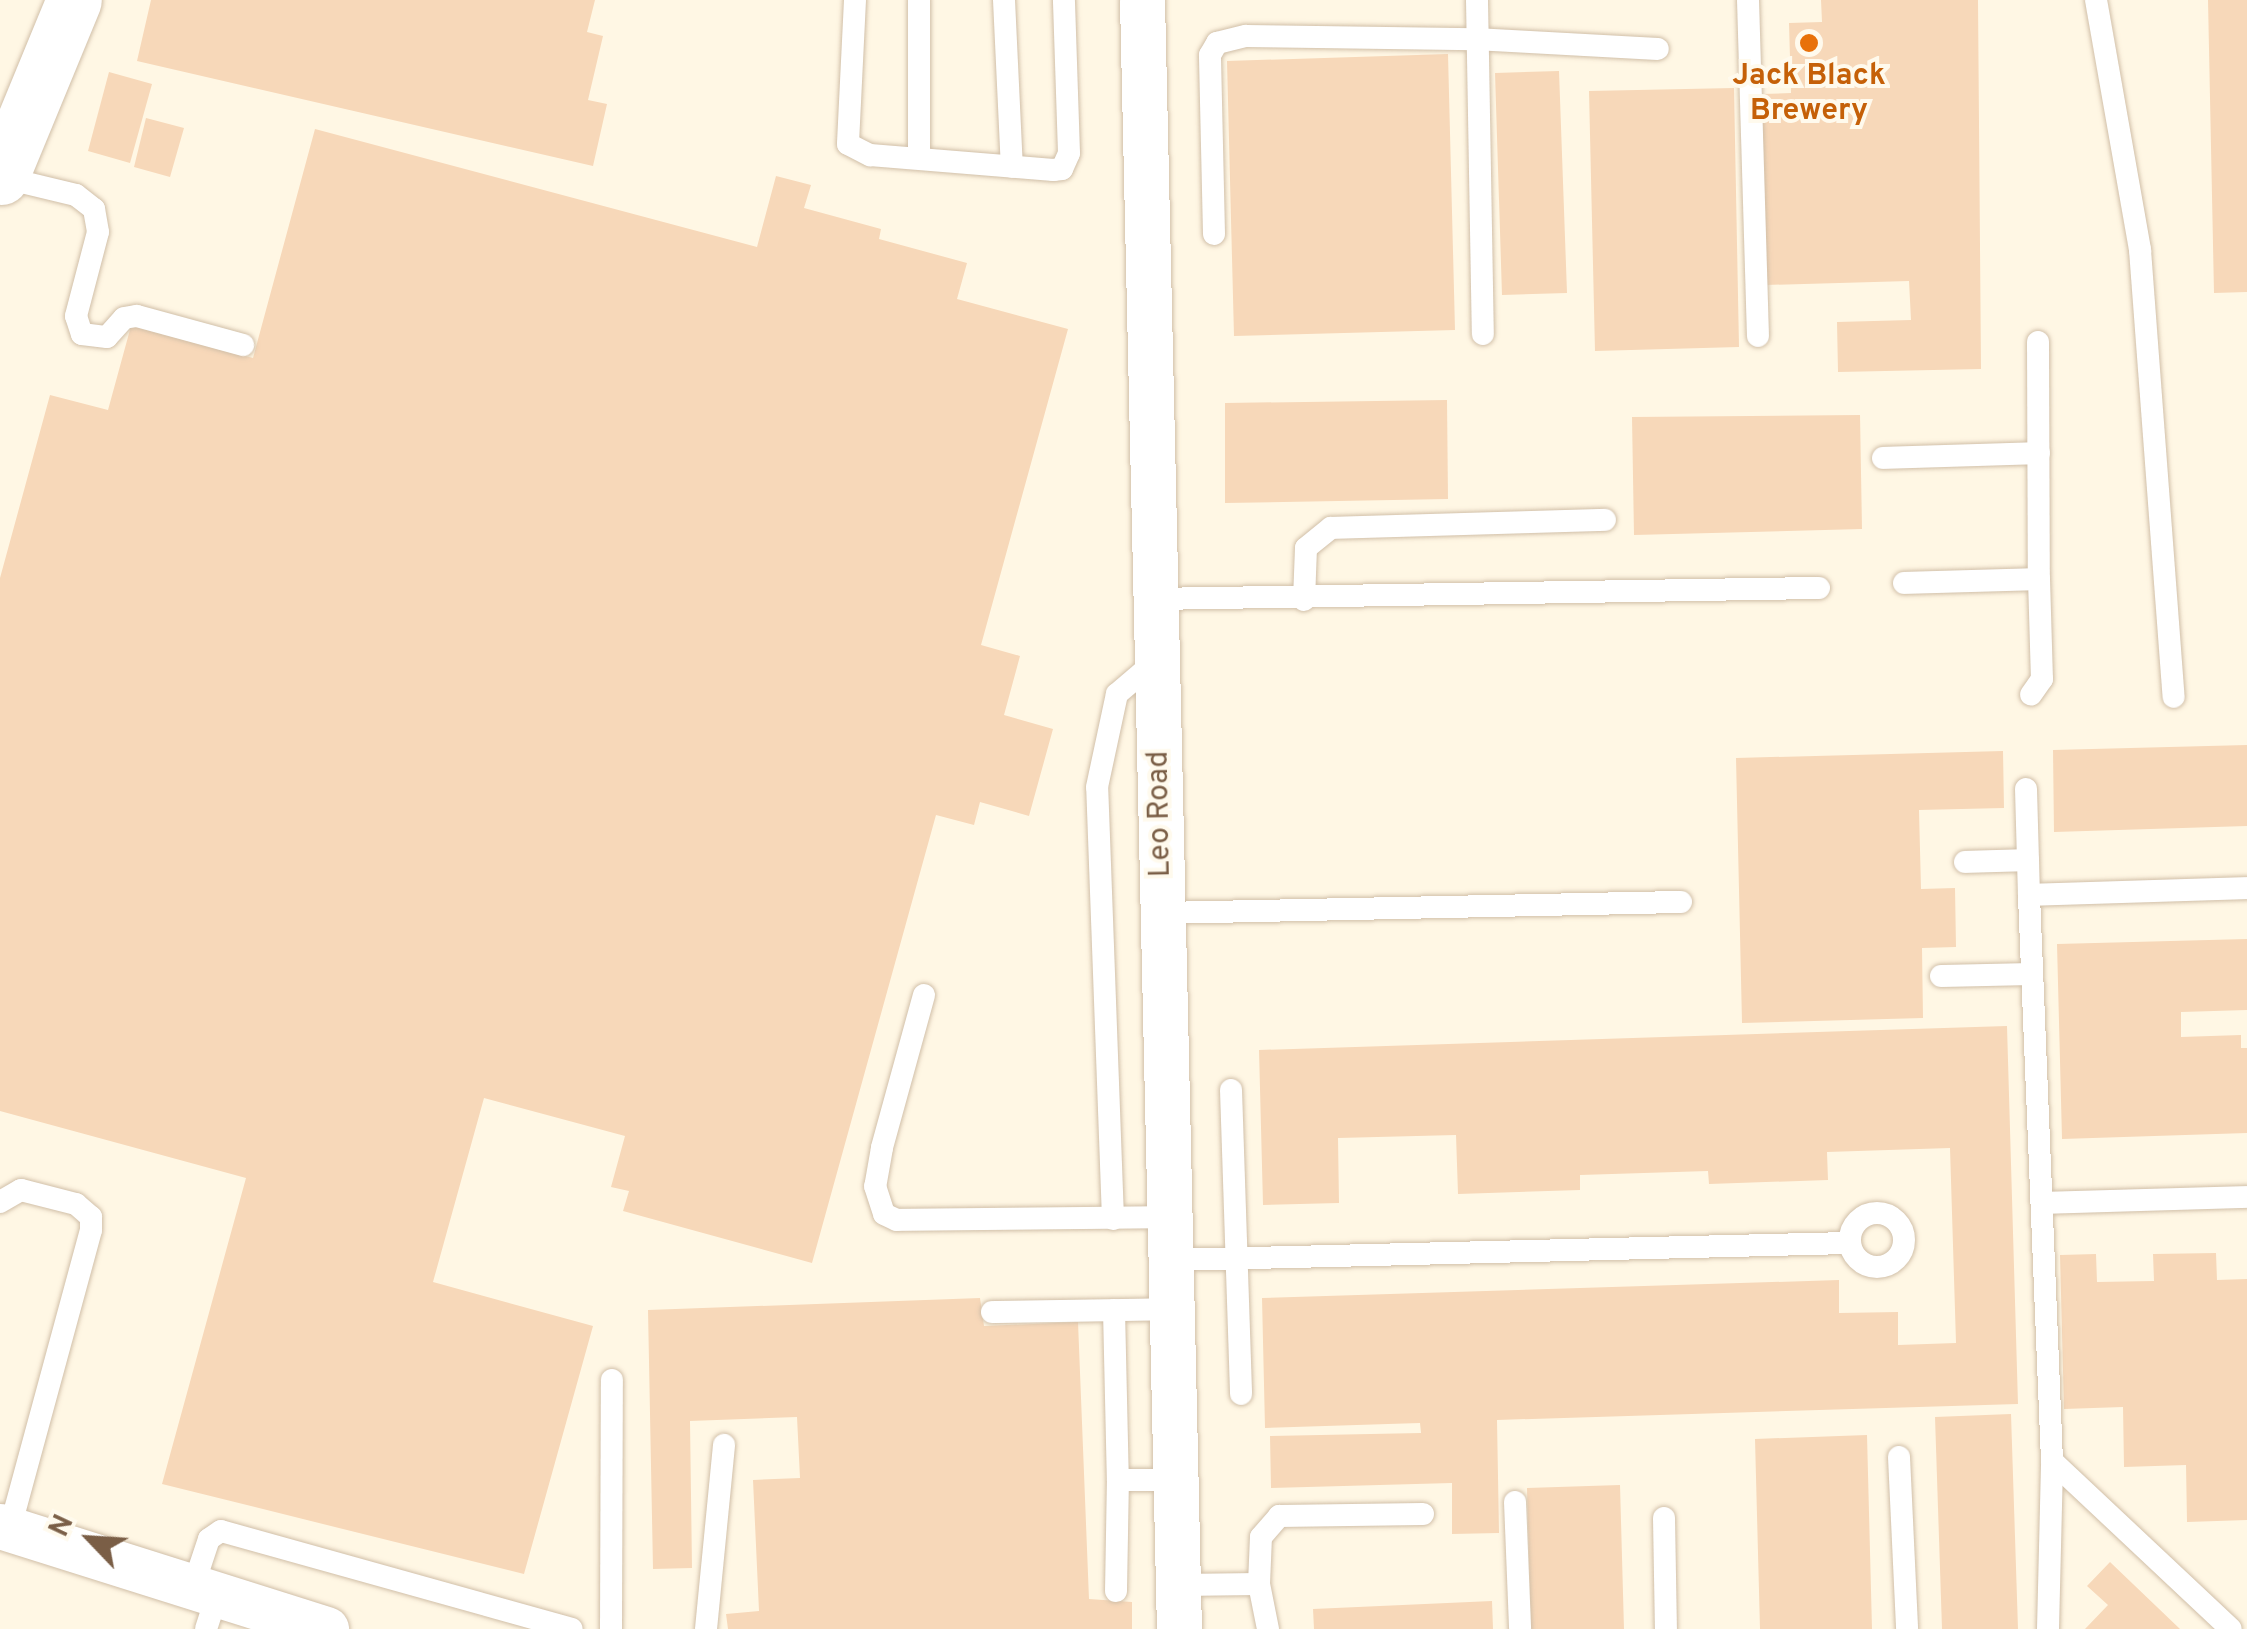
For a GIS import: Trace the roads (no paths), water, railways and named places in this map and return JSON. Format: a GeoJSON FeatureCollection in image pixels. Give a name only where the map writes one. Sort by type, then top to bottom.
{"type":"FeatureCollection","features":[{"type":"Feature","properties":{"kind":"main road"},"geometry":{"type":"LineString","coordinates":[[1,179],[8,113],[42,0]]}},
{"type":"Feature","properties":{"kind":"main road"},"geometry":{"type":"LineString","coordinates":[[1,179],[74,0]]}},
{"type":"Feature","properties":{"kind":"street","name":"Leo Road"},"geometry":{"type":"LineString","coordinates":[[1142,0],[1179,1629]]}},
{"type":"Feature","properties":{"kind":"street"},"geometry":{"type":"LineString","coordinates":[[5,1528],[206,1602],[326,1629]]}},
{"type":"Feature","properties":{"kind":"lane"},"geometry":{"type":"LineString","coordinates":[[855,0],[848,144],[870,155],[1053,170],[1066,164],[1064,0]]}},
{"type":"Feature","properties":{"kind":"lane"},"geometry":{"type":"LineString","coordinates":[[918,0],[919,158]]}},
{"type":"Feature","properties":{"kind":"lane"},"geometry":{"type":"LineString","coordinates":[[1004,0],[1012,167]]}},
{"type":"Feature","properties":{"kind":"lane"},"geometry":{"type":"LineString","coordinates":[[1477,0],[1483,334]]}},
{"type":"Feature","properties":{"kind":"lane"},"geometry":{"type":"LineString","coordinates":[[1748,0],[1758,336]]}},
{"type":"Feature","properties":{"kind":"lane"},"geometry":{"type":"LineString","coordinates":[[2096,0],[2140,250],[2174,697]]}},
{"type":"Feature","properties":{"kind":"lane"},"geometry":{"type":"LineString","coordinates":[[1214,234],[1210,55],[1217,43],[1246,36],[1476,39],[1658,49]]}},
{"type":"Feature","properties":{"kind":"lane"},"geometry":{"type":"LineString","coordinates":[[1,179],[76,194],[94,209],[98,232],[76,316],[82,334],[100,340],[124,318],[137,316],[243,345]]}},
{"type":"Feature","properties":{"kind":"lane"},"geometry":{"type":"LineString","coordinates":[[2030,695],[2042,679],[2038,342]]}},
{"type":"Feature","properties":{"kind":"lane"},"geometry":{"type":"LineString","coordinates":[[1883,458],[2039,454]]}},
{"type":"Feature","properties":{"kind":"lane"},"geometry":{"type":"LineString","coordinates":[[1304,600],[1306,548],[1331,528],[1604,520]]}},
{"type":"Feature","properties":{"kind":"lane"},"geometry":{"type":"LineString","coordinates":[[1904,584],[2039,578]]}},
{"type":"Feature","properties":{"kind":"lane"},"geometry":{"type":"LineString","coordinates":[[1153,600],[1820,588]]}},
{"type":"Feature","properties":{"kind":"lane"},"geometry":{"type":"LineString","coordinates":[[1112,1219],[1097,786],[1117,694],[1157,660]]}},
{"type":"Feature","properties":{"kind":"lane"},"geometry":{"type":"LineString","coordinates":[[2026,788],[2052,1460],[2048,1629]]}},
{"type":"Feature","properties":{"kind":"lane"},"geometry":{"type":"LineString","coordinates":[[1964,862],[2028,860]]}},
{"type":"Feature","properties":{"kind":"lane"},"geometry":{"type":"LineString","coordinates":[[2029,895],[2247,888]]}},
{"type":"Feature","properties":{"kind":"lane"},"geometry":{"type":"LineString","coordinates":[[1163,912],[1681,902]]}},
{"type":"Feature","properties":{"kind":"lane"},"geometry":{"type":"LineString","coordinates":[[1942,976],[2032,974]]}},
{"type":"Feature","properties":{"kind":"lane"},"geometry":{"type":"LineString","coordinates":[[924,994],[875,1186],[884,1214],[897,1220],[1112,1219],[1234,1258],[1850,1242]]}},
{"type":"Feature","properties":{"kind":"lane"},"geometry":{"type":"LineString","coordinates":[[1232,1090],[1241,1394]]}},
{"type":"Feature","properties":{"kind":"lane"},"geometry":{"type":"LineString","coordinates":[[0,1202],[21,1190],[76,1204],[91,1216],[91,1230],[5,1528]]}},
{"type":"Feature","properties":{"kind":"lane"},"geometry":{"type":"LineString","coordinates":[[2043,1203],[2247,1197]]}},
{"type":"Feature","properties":{"kind":"lane"},"geometry":{"type":"LineString","coordinates":[[992,1312],[1173,1308]]}},
{"type":"Feature","properties":{"kind":"lane"},"geometry":{"type":"LineString","coordinates":[[1114,1310],[1116,1591]]}},
{"type":"Feature","properties":{"kind":"lane"},"geometry":{"type":"LineString","coordinates":[[612,1380],[612,1629]]}},
{"type":"Feature","properties":{"kind":"lane"},"geometry":{"type":"LineString","coordinates":[[706,1629],[724,1445]]}},
{"type":"Feature","properties":{"kind":"lane"},"geometry":{"type":"LineString","coordinates":[[1900,1458],[1907,1629]]}},
{"type":"Feature","properties":{"kind":"lane"},"geometry":{"type":"LineString","coordinates":[[2052,1460],[2231,1629]]}},
{"type":"Feature","properties":{"kind":"lane"},"geometry":{"type":"LineString","coordinates":[[1118,1480],[1176,1480]]}},
{"type":"Feature","properties":{"kind":"lane"},"geometry":{"type":"LineString","coordinates":[[1515,1502],[1520,1629]]}},
{"type":"Feature","properties":{"kind":"lane"},"geometry":{"type":"LineString","coordinates":[[1268,1629],[1259,1584],[1262,1537],[1279,1516],[1423,1514]]}},
{"type":"Feature","properties":{"kind":"lane"},"geometry":{"type":"LineString","coordinates":[[1664,1518],[1666,1629]]}},
{"type":"Feature","properties":{"kind":"lane"},"geometry":{"type":"LineString","coordinates":[[206,1602],[209,1539],[221,1531],[572,1629]]}},
{"type":"Feature","properties":{"kind":"lane"},"geometry":{"type":"LineString","coordinates":[[1178,1585],[1259,1584]]}},
{"type":"Feature","properties":{"kind":"place","name":"Jack Black Brewery"},"geometry":{"type":"Point","coordinates":[1809,43]}}]}
